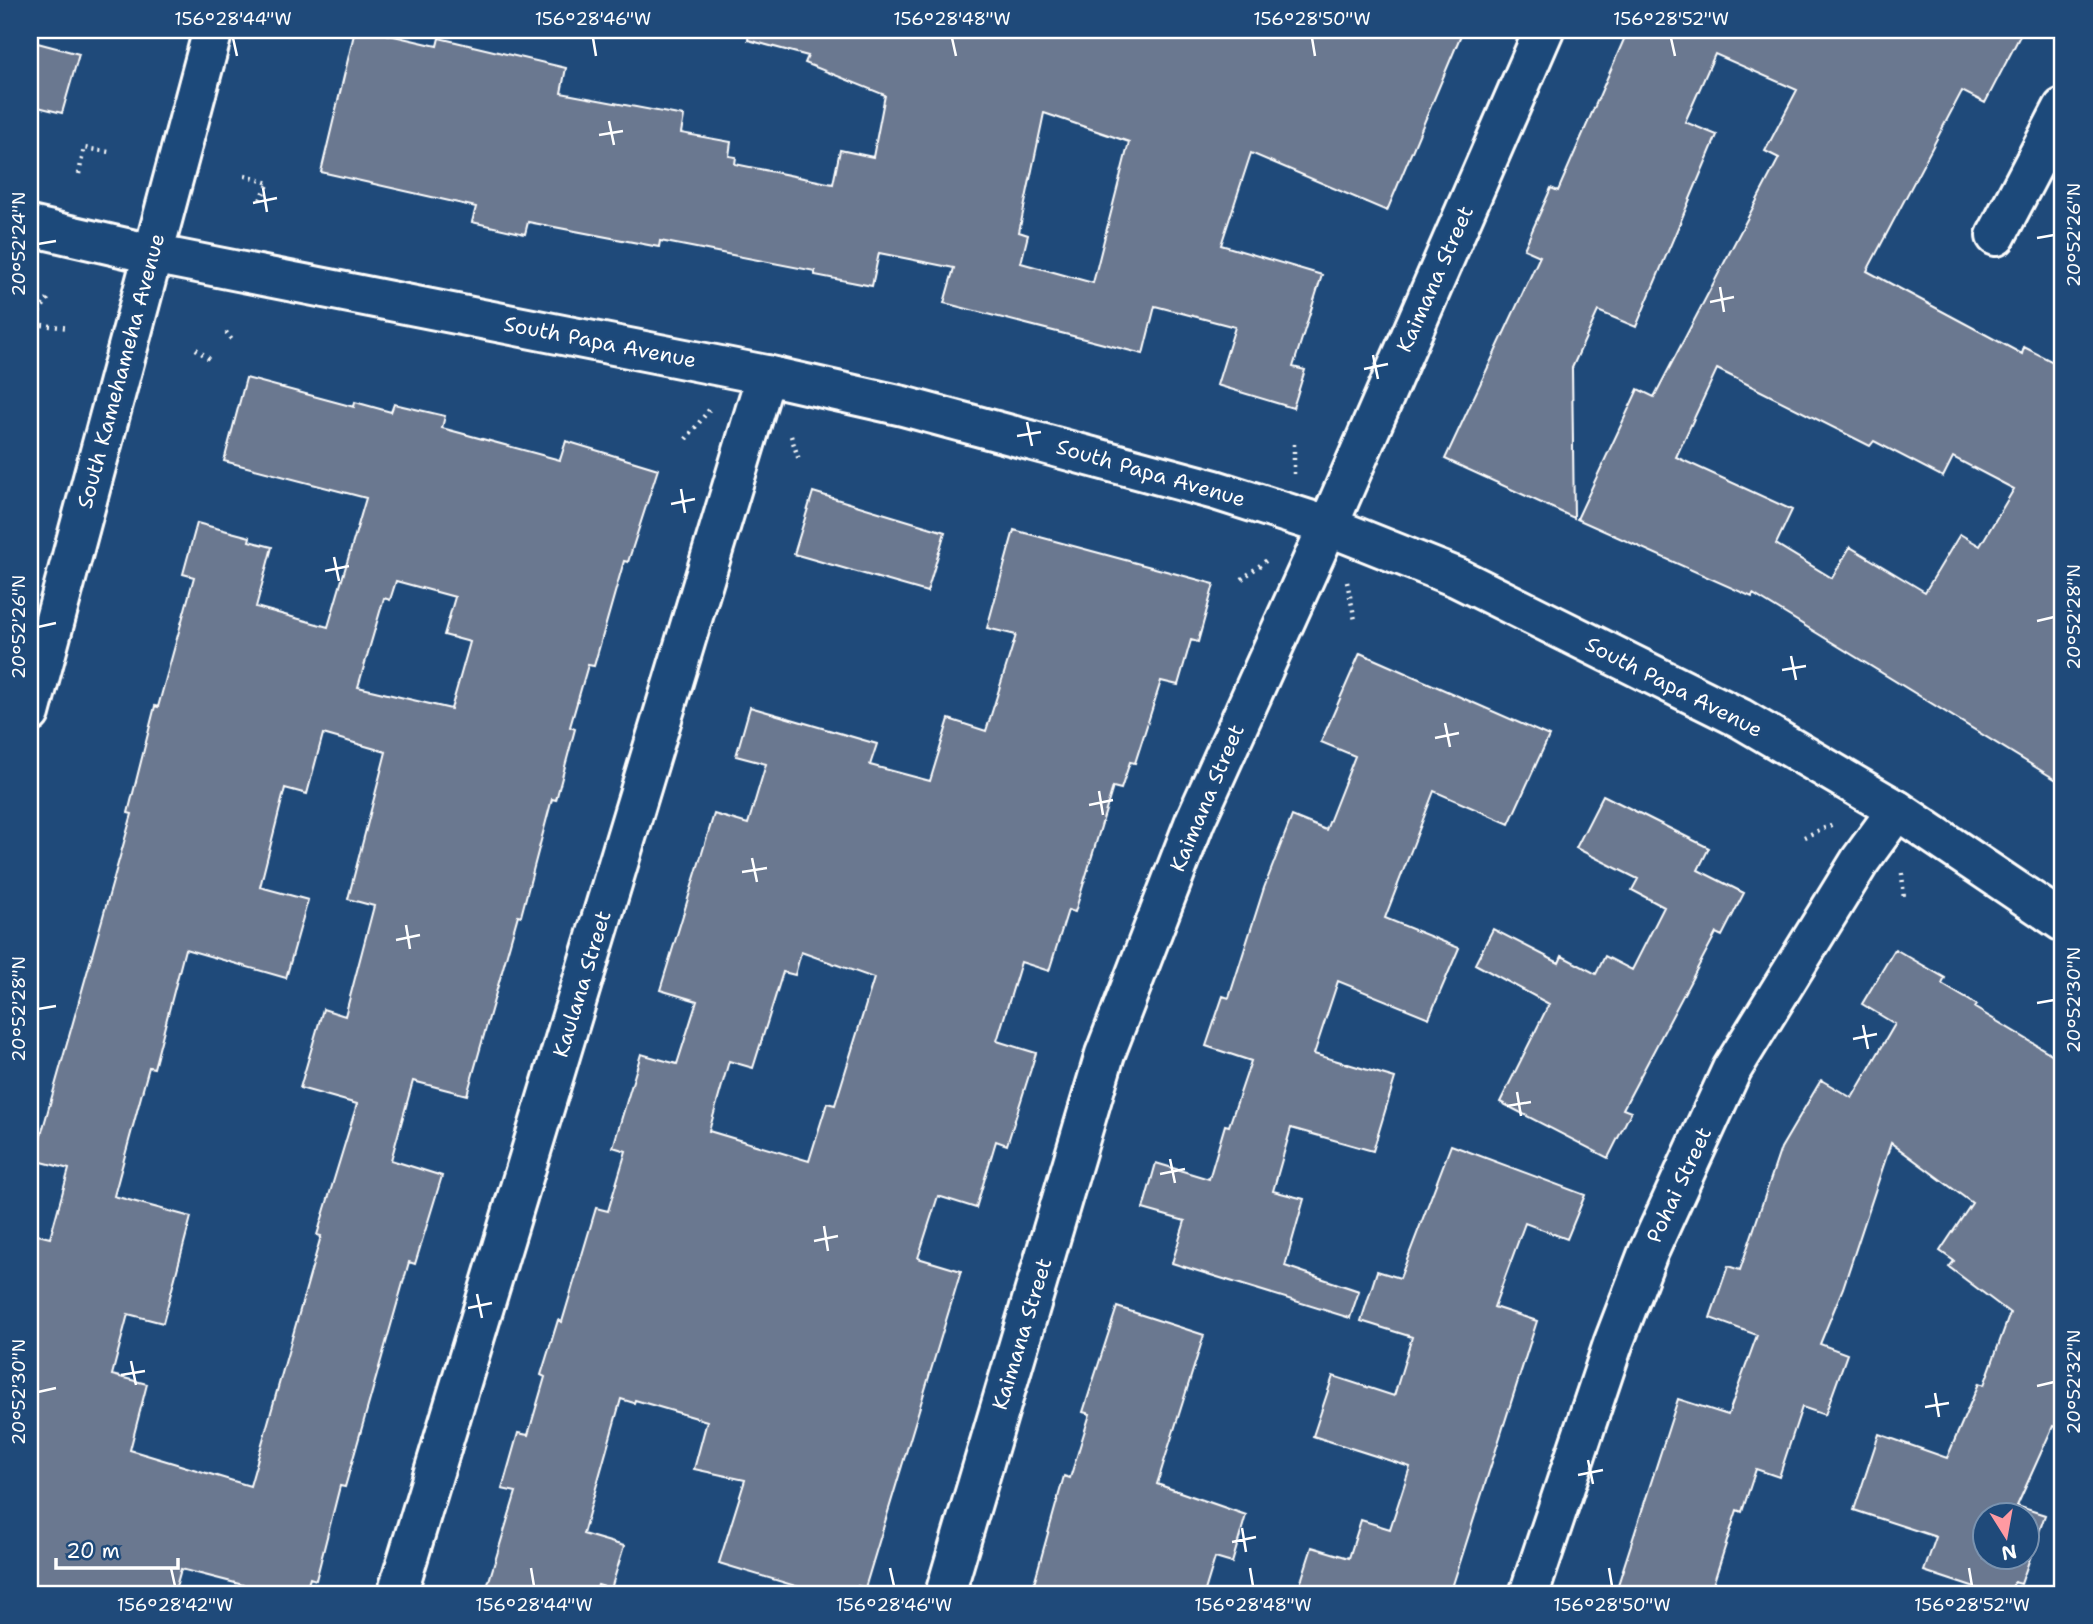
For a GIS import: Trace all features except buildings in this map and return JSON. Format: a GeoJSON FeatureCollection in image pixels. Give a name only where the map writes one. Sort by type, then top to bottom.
{"type":"FeatureCollection","features":[{"type":"Feature","properties":{"kind":"street","name":"South Kamehameha Avenue"},"geometry":{"type":"LineString","coordinates":[[30,713],[213,30]]}},
{"type":"Feature","properties":{"kind":"street","name":"Kaimana Street"},"geometry":{"type":"LineString","coordinates":[[945,1594],[1105,1054],[1195,821],[1328,526],[1544,30]]}},
{"type":"Feature","properties":{"kind":"street"},"geometry":{"type":"LineString","coordinates":[[1996,236],[2063,108]]}},
{"type":"Feature","properties":{"kind":"street","name":"South Papa Avenue"},"geometry":{"type":"LineString","coordinates":[[30,226],[152,254],[766,374],[903,406],[1122,464],[1328,526],[1456,577],[1740,718],[1898,810],[2063,922]]}},
{"type":"Feature","properties":{"kind":"street","name":"Kaulana Street"},"geometry":{"type":"LineString","coordinates":[[397,1594],[766,374]]}},
{"type":"Feature","properties":{"kind":"street","name":"Pohai Street"},"geometry":{"type":"LineString","coordinates":[[1529,1594],[1613,1344],[1643,1266],[1732,1069],[1853,873],[1898,810]]}},
{"type":"Feature","properties":{"kind":"path"},"geometry":{"type":"LineString","coordinates":[[79,174],[84,148],[109,152]]}},
{"type":"Feature","properties":{"kind":"path"},"geometry":{"type":"LineString","coordinates":[[245,176],[269,183],[260,200]]}},
{"type":"Feature","properties":{"kind":"path"},"geometry":{"type":"LineString","coordinates":[[39,312],[50,296]]}},
{"type":"Feature","properties":{"kind":"path"},"geometry":{"type":"LineString","coordinates":[[42,325],[69,328]]}},
{"type":"Feature","properties":{"kind":"path"},"geometry":{"type":"LineString","coordinates":[[226,332],[234,343]]}},
{"type":"Feature","properties":{"kind":"path"},"geometry":{"type":"LineString","coordinates":[[195,349],[212,361]]}},
{"type":"Feature","properties":{"kind":"path"},"geometry":{"type":"LineString","coordinates":[[686,439],[709,410]]}},
{"type":"Feature","properties":{"kind":"path"},"geometry":{"type":"LineString","coordinates":[[788,425],[799,460]]}},
{"type":"Feature","properties":{"kind":"path"},"geometry":{"type":"LineString","coordinates":[[1294,443],[1294,476]]}},
{"type":"Feature","properties":{"kind":"path"},"geometry":{"type":"LineString","coordinates":[[1242,579],[1274,555]]}},
{"type":"Feature","properties":{"kind":"path"},"geometry":{"type":"LineString","coordinates":[[1347,581],[1355,620]]}},
{"type":"Feature","properties":{"kind":"path"},"geometry":{"type":"LineString","coordinates":[[1804,837],[1834,824]]}},
{"type":"Feature","properties":{"kind":"path"},"geometry":{"type":"LineString","coordinates":[[1902,868],[1904,900]]}}]}
